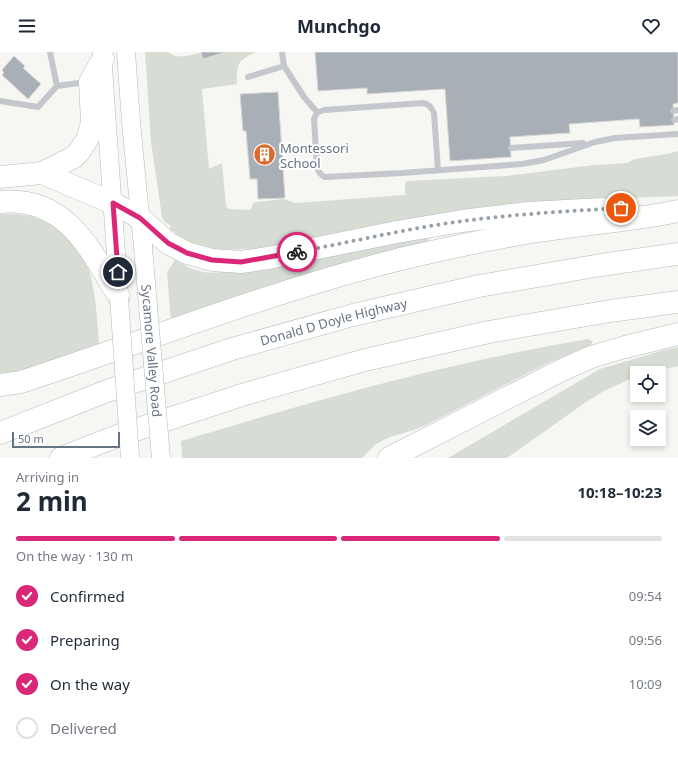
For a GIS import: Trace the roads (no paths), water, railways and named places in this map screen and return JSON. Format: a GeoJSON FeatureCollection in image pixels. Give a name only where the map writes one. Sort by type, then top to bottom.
{"type":"FeatureCollection","features":[{"type":"Feature","properties":{"kind":"highway"},"geometry":{"type":"LineString","coordinates":[[0,177],[42,173],[74,157],[79,152],[88,138],[92,122],[102,56]]}},
{"type":"Feature","properties":{"kind":"highway"},"geometry":{"type":"LineString","coordinates":[[42,173],[113,203],[140,218],[168,243],[187,253],[212,260],[241,262],[397,232],[462,221],[528,213],[650,206],[678,210]]}},
{"type":"Feature","properties":{"kind":"highway"},"geometry":{"type":"LineString","coordinates":[[0,202],[27,203],[49,210],[68,222],[84,240],[119,297]]}},
{"type":"Feature","properties":{"kind":"highway"},"geometry":{"type":"LineString","coordinates":[[0,385],[21,382],[281,293],[398,260],[469,244],[533,232],[650,217],[678,210]]}},
{"type":"Feature","properties":{"kind":"highway","name":"Donald D Doyle Highway"},"geometry":{"type":"LineString","coordinates":[[0,432],[107,391],[232,348],[353,316],[479,286],[601,265],[678,254]]}},
{"type":"Feature","properties":{"kind":"highway"},"geometry":{"type":"LineString","coordinates":[[60,458],[120,434],[245,394],[365,360],[489,332],[610,311],[678,302]]}},
{"type":"Feature","properties":{"kind":"highway"},"geometry":{"type":"LineString","coordinates":[[389,458],[562,370],[591,357],[678,334]]}},
{"type":"Feature","properties":{"kind":"main road","name":"Sycamore Valley Road"},"geometry":{"type":"LineString","coordinates":[[126,52],[161,458]]}},
{"type":"Feature","properties":{"kind":"main road"},"geometry":{"type":"LineString","coordinates":[[97,81],[113,203],[130,458]]}},
{"type":"Feature","properties":{"kind":"lane"},"geometry":{"type":"LineString","coordinates":[[50,52],[57,86]]}},
{"type":"Feature","properties":{"kind":"lane"},"geometry":{"type":"LineString","coordinates":[[282,52],[284,66],[304,97],[317,112]]}},
{"type":"Feature","properties":{"kind":"lane"},"geometry":{"type":"LineString","coordinates":[[248,77],[284,66]]}},
{"type":"Feature","properties":{"kind":"lane"},"geometry":{"type":"LineString","coordinates":[[0,101],[38,107],[57,86],[97,81]]}},
{"type":"Feature","properties":{"kind":"lane"},"geometry":{"type":"LineString","coordinates":[[317,112],[332,109],[423,103],[428,104],[434,113],[438,170]]}},
{"type":"Feature","properties":{"kind":"lane"},"geometry":{"type":"LineString","coordinates":[[317,112],[314,119],[317,168],[318,172],[325,177],[522,164],[544,160],[595,142]]}},
{"type":"Feature","properties":{"kind":"lane"},"geometry":{"type":"LineString","coordinates":[[511,148],[595,142],[615,138],[678,134]]}},
{"type":"Feature","properties":{"kind":"place","name":"Montessori School"},"geometry":{"type":"Point","coordinates":[265,155]}}]}
